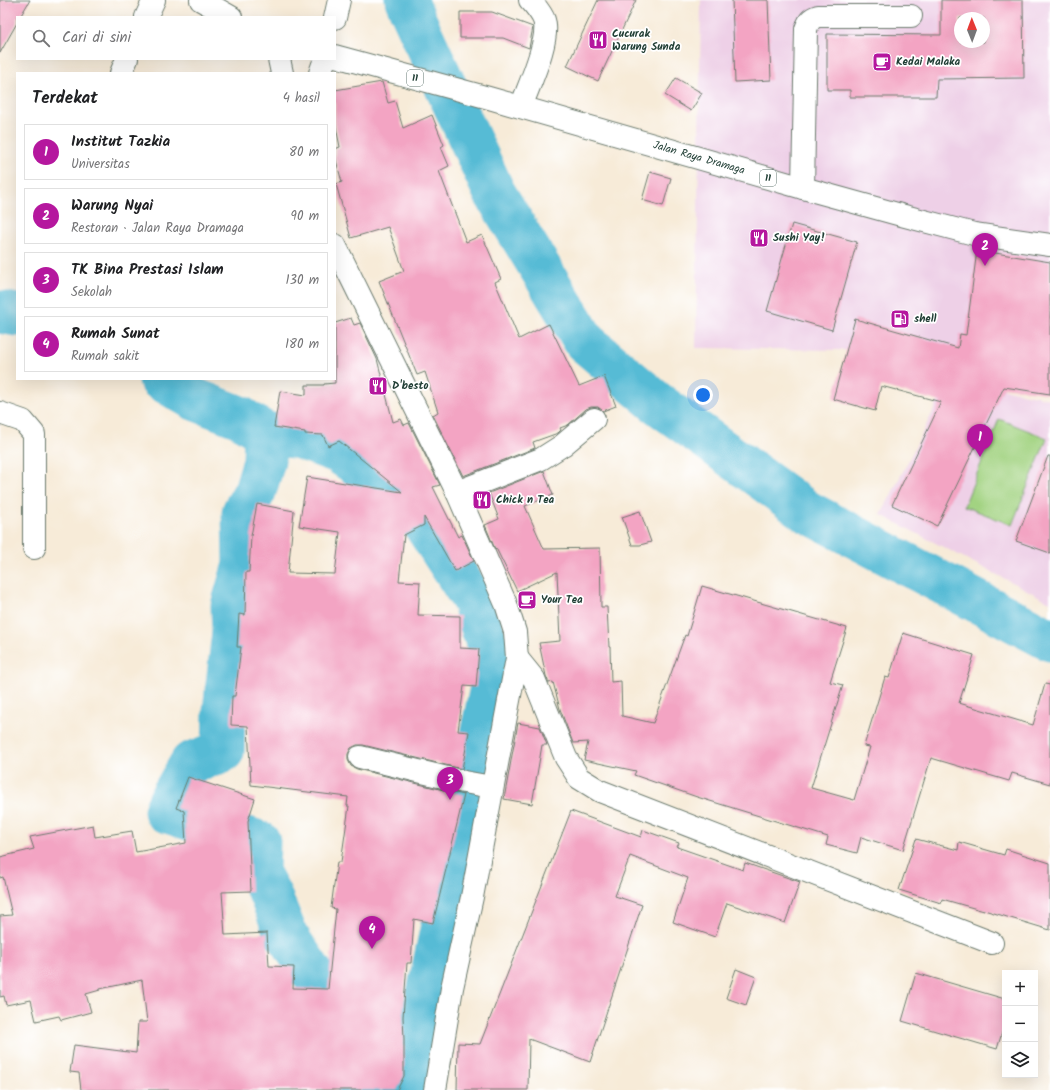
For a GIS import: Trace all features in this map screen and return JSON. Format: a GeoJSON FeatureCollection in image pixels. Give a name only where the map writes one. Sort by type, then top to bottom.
{"type":"FeatureCollection","features":[{"type":"Feature","properties":{"kind":"main road"},"geometry":{"type":"LineString","coordinates":[[146,16],[154,0]]}},
{"type":"Feature","properties":{"kind":"main road"},"geometry":{"type":"LineString","coordinates":[[201,0],[229,16]]}},
{"type":"Feature","properties":{"kind":"main road"},"geometry":{"type":"LineString","coordinates":[[335,16],[339,0]]}},
{"type":"Feature","properties":{"kind":"main road"},"geometry":{"type":"LineString","coordinates":[[520,107],[542,49],[546,33],[544,20],[530,0]]}},
{"type":"Feature","properties":{"kind":"main road"},"geometry":{"type":"LineString","coordinates":[[803,188],[806,28],[808,22],[813,17],[818,16],[911,16]]}},
{"type":"Feature","properties":{"kind":"main road","name":"Jalan Raya Dramaga"},"geometry":{"type":"LineString","coordinates":[[336,58],[490,98],[803,188],[974,234],[1050,245]]}},
{"type":"Feature","properties":{"kind":"main road"},"geometry":{"type":"LineString","coordinates":[[121,72],[127,60]]}},
{"type":"Feature","properties":{"kind":"main road"},"geometry":{"type":"LineString","coordinates":[[279,60],[282,72]]}},
{"type":"Feature","properties":{"kind":"main road"},"geometry":{"type":"LineString","coordinates":[[321,72],[331,60]]}},
{"type":"Feature","properties":{"kind":"main road"},"geometry":{"type":"LineString","coordinates":[[336,247],[457,492],[506,604],[515,632],[517,658],[479,784],[472,897],[452,988],[435,1090]]}},
{"type":"Feature","properties":{"kind":"main road"},"geometry":{"type":"LineString","coordinates":[[0,413],[23,422],[34,434],[34,548]]}},
{"type":"Feature","properties":{"kind":"main road"},"geometry":{"type":"LineString","coordinates":[[457,492],[541,459],[563,445],[594,419]]}},
{"type":"Feature","properties":{"kind":"main road"},"geometry":{"type":"LineString","coordinates":[[517,658],[534,679],[566,758],[579,778],[600,791],[992,943]]}},
{"type":"Feature","properties":{"kind":"main road"},"geometry":{"type":"LineString","coordinates":[[360,757],[479,784]]}},
{"type":"Feature","properties":{"kind":"shaded area"},"geometry":{"type":"Polygon","coordinates":[[[701,0],[1050,0],[1050,353],[696,348],[701,0]]]}},
{"type":"Feature","properties":{"kind":"shaded area"},"geometry":{"type":"Polygon","coordinates":[[[950,378],[1050,399],[1050,602],[881,515],[950,378]]]}},
{"type":"Feature","properties":{"kind":"green space"},"geometry":{"type":"Polygon","coordinates":[[[999,419],[1047,438],[1012,525],[964,506],[999,419]]]}},
{"type":"Feature","properties":{"kind":"building"},"geometry":{"type":"Polygon","coordinates":[[[0,0],[30,0],[21,16],[16,16],[16,25],[0,53],[0,0]]]}},
{"type":"Feature","properties":{"kind":"building","name":"Cucurak Warung Sunda"},"geometry":{"type":"Polygon","coordinates":[[[598,0],[636,0],[598,81],[567,66],[598,0]]]}},
{"type":"Feature","properties":{"kind":"building"},"geometry":{"type":"Polygon","coordinates":[[[732,0],[768,0],[771,80],[735,82],[732,0]]]}},
{"type":"Feature","properties":{"kind":"building"},"geometry":{"type":"Polygon","coordinates":[[[941,0],[1023,0],[1024,78],[937,79],[936,97],[850,97],[850,90],[827,90],[827,34],[941,35],[941,0]]]}},
{"type":"Feature","properties":{"kind":"building"},"geometry":{"type":"Polygon","coordinates":[[[460,12],[492,12],[533,27],[529,48],[503,38],[460,38],[460,12]]]}},
{"type":"Feature","properties":{"kind":"building"},"geometry":{"type":"Polygon","coordinates":[[[676,78],[702,93],[691,111],[665,95],[676,78]]]}},
{"type":"Feature","properties":{"kind":"building"},"geometry":{"type":"Polygon","coordinates":[[[382,82],[388,103],[395,101],[403,128],[432,115],[444,145],[441,147],[449,166],[439,171],[466,242],[482,235],[501,279],[495,282],[519,339],[549,324],[579,386],[604,376],[616,406],[603,411],[598,407],[586,409],[568,425],[560,428],[561,430],[558,433],[533,442],[535,448],[463,476],[433,415],[438,412],[425,372],[417,375],[379,281],[404,271],[388,227],[351,238],[336,184],[342,182],[336,161],[336,149],[340,147],[336,127],[336,90],[382,82]]]}},
{"type":"Feature","properties":{"kind":"building"},"geometry":{"type":"Polygon","coordinates":[[[650,172],[671,178],[663,206],[642,200],[650,172]]]}},
{"type":"Feature","properties":{"kind":"building"},"geometry":{"type":"Polygon","coordinates":[[[792,224],[857,242],[832,330],[767,311],[792,224]]]}},
{"type":"Feature","properties":{"kind":"building"},"geometry":{"type":"Polygon","coordinates":[[[977,250],[1050,262],[1050,394],[1004,387],[937,526],[892,505],[941,402],[881,386],[875,411],[833,399],[855,319],[958,348],[960,334],[966,335],[977,250]]]}},
{"type":"Feature","properties":{"kind":"building"},"geometry":{"type":"Polygon","coordinates":[[[351,318],[354,325],[360,323],[377,359],[393,422],[401,419],[404,425],[409,423],[440,485],[433,487],[458,537],[462,535],[474,561],[455,571],[424,517],[424,525],[404,535],[399,581],[420,582],[418,615],[460,616],[460,648],[479,649],[476,687],[464,686],[458,731],[469,732],[462,769],[363,745],[357,745],[351,748],[348,754],[348,760],[351,766],[357,769],[464,795],[433,923],[414,919],[411,963],[407,963],[403,1017],[404,1076],[397,1090],[81,1090],[79,1073],[70,1072],[74,1045],[136,1053],[138,1022],[147,1022],[142,980],[100,989],[86,994],[91,1012],[61,1020],[59,1016],[36,1021],[31,1000],[6,1005],[4,996],[0,997],[0,916],[12,915],[3,877],[0,878],[0,857],[34,849],[30,837],[93,825],[95,837],[132,831],[136,852],[186,843],[184,811],[176,808],[188,777],[255,799],[248,821],[251,891],[222,892],[225,935],[267,933],[269,966],[294,967],[293,988],[328,989],[336,909],[331,908],[337,862],[341,862],[349,806],[347,806],[348,797],[251,785],[248,726],[231,725],[232,696],[235,696],[241,647],[237,647],[239,614],[245,615],[246,572],[249,572],[251,536],[257,504],[294,511],[288,573],[335,574],[340,532],[299,526],[307,477],[402,492],[339,441],[328,446],[323,435],[305,434],[305,432],[274,427],[280,391],[306,395],[306,385],[324,385],[335,383],[336,323],[351,318]]]}},
{"type":"Feature","properties":{"kind":"building"},"geometry":{"type":"Polygon","coordinates":[[[1048,456],[1050,456],[1050,553],[1016,541],[1048,456]]]}},
{"type":"Feature","properties":{"kind":"building"},"geometry":{"type":"Polygon","coordinates":[[[544,471],[553,495],[525,506],[544,549],[600,548],[601,607],[607,607],[611,682],[621,681],[622,716],[653,723],[685,635],[687,636],[702,586],[847,628],[830,682],[843,685],[811,788],[854,800],[870,747],[864,746],[885,677],[889,678],[903,633],[974,655],[959,703],[1033,725],[1045,684],[1050,685],[1050,784],[1012,773],[1009,781],[931,758],[903,850],[861,837],[857,853],[826,845],[828,837],[697,797],[634,775],[636,771],[584,760],[588,742],[573,743],[560,709],[553,682],[549,683],[546,676],[539,643],[560,641],[557,572],[517,591],[496,548],[495,549],[485,525],[499,519],[489,493],[544,471]]]}},
{"type":"Feature","properties":{"kind":"building"},"geometry":{"type":"Polygon","coordinates":[[[640,511],[651,542],[640,545],[632,545],[622,517],[640,511]]]}},
{"type":"Feature","properties":{"kind":"building"},"geometry":{"type":"Polygon","coordinates":[[[518,723],[540,727],[547,745],[542,745],[532,804],[504,799],[518,723]]]}},
{"type":"Feature","properties":{"kind":"building"},"geometry":{"type":"Polygon","coordinates":[[[571,811],[641,837],[643,830],[679,843],[677,847],[743,870],[745,863],[800,882],[785,923],[727,903],[715,937],[673,922],[688,878],[630,856],[615,896],[642,905],[590,1062],[529,1039],[528,1090],[457,1090],[458,1043],[480,1044],[571,811]]]}},
{"type":"Feature","properties":{"kind":"building"},"geometry":{"type":"Polygon","coordinates":[[[916,839],[958,850],[959,842],[1004,855],[1006,849],[1050,863],[1050,930],[984,910],[942,899],[941,903],[899,890],[916,839]]]}},
{"type":"Feature","properties":{"kind":"building"},"geometry":{"type":"Polygon","coordinates":[[[736,969],[756,977],[746,1005],[726,998],[736,969]]]}},
{"type":"Feature","properties":{"kind":"building"},"geometry":{"type":"Polygon","coordinates":[[[916,973],[1002,998],[1002,1033],[997,1049],[902,1021],[916,973]]]}},
{"type":"Feature","properties":{"kind":"waterway"},"geometry":{"type":"LineString","coordinates":[[406,0],[494,192],[585,342],[656,402],[806,511],[1050,640]]}},
{"type":"Feature","properties":{"kind":"waterway"},"geometry":{"type":"LineString","coordinates":[[0,312],[16,315]]}},
{"type":"Feature","properties":{"kind":"waterway"},"geometry":{"type":"LineString","coordinates":[[162,380],[194,399],[240,417],[265,433],[264,461],[255,491],[243,512],[244,565],[232,606],[233,632],[224,711],[223,751],[191,763],[171,797],[165,811],[259,842],[258,872],[269,892],[287,936],[336,1008],[356,1042],[361,1068],[359,1090]]}},
{"type":"Feature","properties":{"kind":"waterway"},"geometry":{"type":"LineString","coordinates":[[265,433],[300,438],[338,452],[407,498],[473,600],[495,668],[411,1075],[403,1090]]}},
{"type":"Feature","properties":{"kind":"place","name":"Cucurak Warung Sunda"},"geometry":{"type":"Point","coordinates":[598,40]}},
{"type":"Feature","properties":{"kind":"place","name":"Kedai Malaka"},"geometry":{"type":"Point","coordinates":[882,62]}},
{"type":"Feature","properties":{"kind":"place","name":"Sushi Yay!"},"geometry":{"type":"Point","coordinates":[759,238]}},
{"type":"Feature","properties":{"kind":"place","name":"Warung Nyai"},"geometry":{"type":"Point","coordinates":[985,266]}},
{"type":"Feature","properties":{"kind":"place","name":"shell"},"geometry":{"type":"Point","coordinates":[900,319]}},
{"type":"Feature","properties":{"kind":"place","name":"D'besto"},"geometry":{"type":"Point","coordinates":[378,386]}},
{"type":"Feature","properties":{"kind":"place","name":"Institut Tazkia"},"geometry":{"type":"Point","coordinates":[980,457]}},
{"type":"Feature","properties":{"kind":"place","name":"Chick n Tea"},"geometry":{"type":"Point","coordinates":[482,500]}},
{"type":"Feature","properties":{"kind":"place","name":"Your Tea"},"geometry":{"type":"Point","coordinates":[527,600]}},
{"type":"Feature","properties":{"kind":"place","name":"TK Bina Prestasi Islam"},"geometry":{"type":"Point","coordinates":[450,800]}},
{"type":"Feature","properties":{"kind":"place","name":"Rumah Sunat"},"geometry":{"type":"Point","coordinates":[372,949]}}]}
